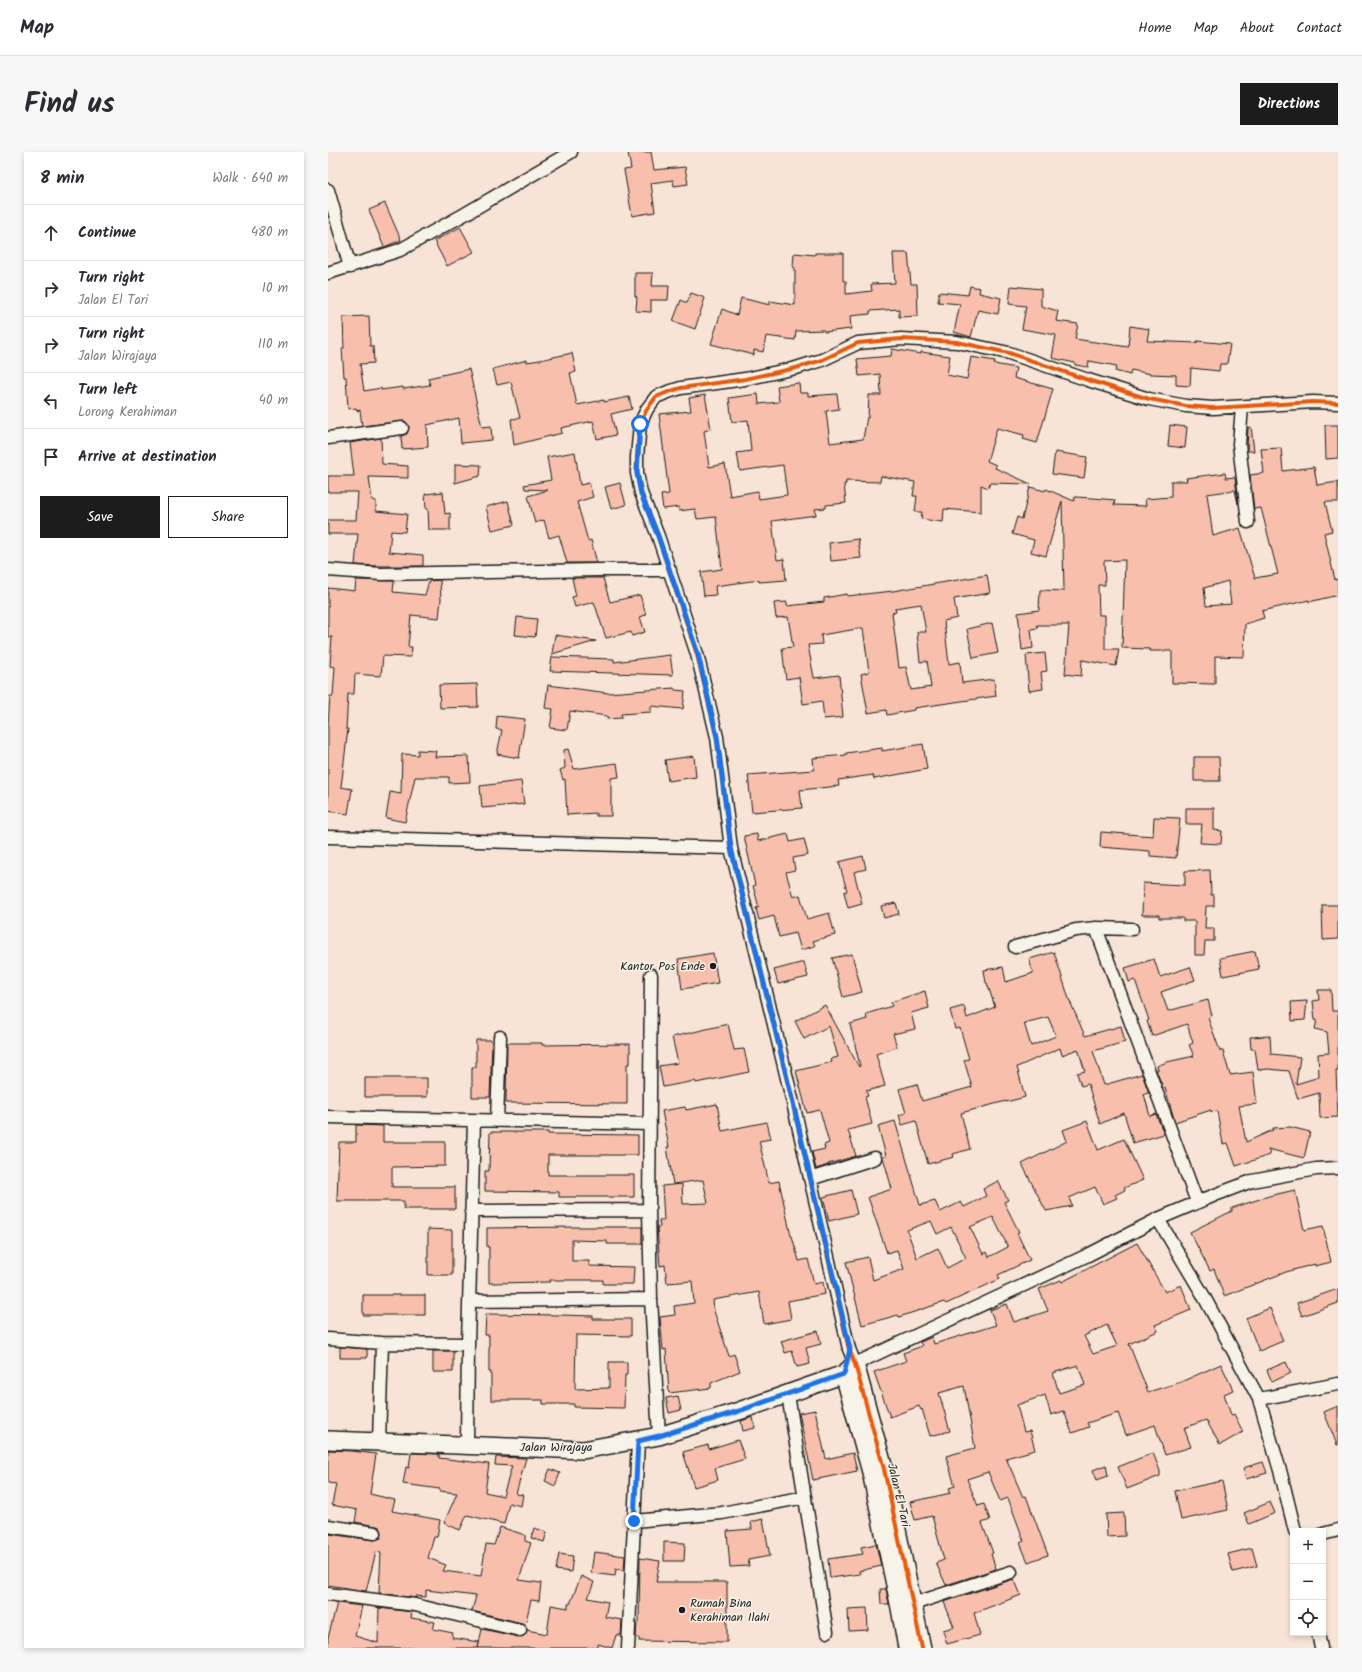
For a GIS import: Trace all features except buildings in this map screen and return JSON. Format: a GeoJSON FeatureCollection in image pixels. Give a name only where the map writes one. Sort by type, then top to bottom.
{"type":"FeatureCollection","features":[{"type":"Feature","properties":{"kind":"street"},"geometry":{"type":"LineString","coordinates":[[328,273],[400,250],[571,152]]}},
{"type":"Feature","properties":{"kind":"street"},"geometry":{"type":"LineString","coordinates":[[328,190],[350,267]]}},
{"type":"Feature","properties":{"kind":"street"},"geometry":{"type":"LineString","coordinates":[[1338,403],[1313,402],[1213,408],[1186,406],[1156,400],[1088,380],[1008,353],[957,342],[901,339],[858,343],[822,360],[796,368],[668,392],[656,397],[647,409],[640,424],[637,473],[641,494],[670,570],[698,654],[717,737],[731,848],[810,1179],[850,1363],[1088,1255],[1158,1219],[1197,1202],[1252,1181],[1316,1169],[1338,1168]]}},
{"type":"Feature","properties":{"kind":"street"},"geometry":{"type":"LineString","coordinates":[[1242,407],[1239,444],[1248,522]]}},
{"type":"Feature","properties":{"kind":"street"},"geometry":{"type":"LineString","coordinates":[[328,438],[402,428]]}},
{"type":"Feature","properties":{"kind":"street"},"geometry":{"type":"LineString","coordinates":[[328,570],[381,574],[670,570]]}},
{"type":"Feature","properties":{"kind":"street"},"geometry":{"type":"LineString","coordinates":[[328,837],[731,848]]}},
{"type":"Feature","properties":{"kind":"street"},"geometry":{"type":"LineString","coordinates":[[1015,947],[1076,930],[1096,928],[1132,929]]}},
{"type":"Feature","properties":{"kind":"street"},"geometry":{"type":"LineString","coordinates":[[1096,928],[1197,1202]]}},
{"type":"Feature","properties":{"kind":"street"},"geometry":{"type":"LineString","coordinates":[[651,975],[649,1210],[651,1299],[659,1436]]}},
{"type":"Feature","properties":{"kind":"street"},"geometry":{"type":"LineString","coordinates":[[498,1121],[500,1037]]}},
{"type":"Feature","properties":{"kind":"street"},"geometry":{"type":"LineString","coordinates":[[328,1117],[650,1124]]}},
{"type":"Feature","properties":{"kind":"street"},"geometry":{"type":"LineString","coordinates":[[468,1445],[468,1344],[473,1211],[474,1120]]}},
{"type":"Feature","properties":{"kind":"street"},"geometry":{"type":"LineString","coordinates":[[810,1179],[875,1158]]}},
{"type":"Feature","properties":{"kind":"street"},"geometry":{"type":"LineString","coordinates":[[473,1211],[649,1210]]}},
{"type":"Feature","properties":{"kind":"street"},"geometry":{"type":"LineString","coordinates":[[1158,1219],[1202,1293],[1259,1399],[1281,1474],[1294,1528]]}},
{"type":"Feature","properties":{"kind":"street"},"geometry":{"type":"LineString","coordinates":[[470,1301],[651,1299]]}},
{"type":"Feature","properties":{"kind":"street"},"geometry":{"type":"LineString","coordinates":[[328,1340],[382,1343],[468,1344]]}},
{"type":"Feature","properties":{"kind":"street"},"geometry":{"type":"LineString","coordinates":[[379,1442],[382,1343]]}},
{"type":"Feature","properties":{"kind":"street","name":"Jalan Wirajaya"},"geometry":{"type":"LineString","coordinates":[[328,1440],[583,1450],[659,1436],[788,1395],[850,1363]]}},
{"type":"Feature","properties":{"kind":"street","name":"Jalan El Tari"},"geometry":{"type":"LineString","coordinates":[[850,1363],[884,1469],[922,1648]]}},
{"type":"Feature","properties":{"kind":"street","name":"Jalan El Tari"},"geometry":{"type":"LineString","coordinates":[[850,1363],[907,1648]]}},
{"type":"Feature","properties":{"kind":"street"},"geometry":{"type":"LineString","coordinates":[[1259,1399],[1338,1384]]}},
{"type":"Feature","properties":{"kind":"street"},"geometry":{"type":"LineString","coordinates":[[788,1395],[827,1632]]}},
{"type":"Feature","properties":{"kind":"street"},"geometry":{"type":"LineString","coordinates":[[628,1648],[638,1441]]}},
{"type":"Feature","properties":{"kind":"street"},"geometry":{"type":"LineString","coordinates":[[634,1521],[722,1513],[806,1498]]}},
{"type":"Feature","properties":{"kind":"street"},"geometry":{"type":"LineString","coordinates":[[328,1526],[375,1533]]}},
{"type":"Feature","properties":{"kind":"street"},"geometry":{"type":"LineString","coordinates":[[1326,1533],[1338,1530]]}},
{"type":"Feature","properties":{"kind":"street"},"geometry":{"type":"LineString","coordinates":[[913,1604],[1011,1572]]}},
{"type":"Feature","properties":{"kind":"street"},"geometry":{"type":"LineString","coordinates":[[328,1594],[415,1605],[520,1630]]}},
{"type":"Feature","properties":{"kind":"street"},"geometry":{"type":"LineString","coordinates":[[1319,1636],[1321,1648]]}},
{"type":"Feature","properties":{"kind":"cycle path"},"geometry":{"type":"LineString","coordinates":[[922,1648],[884,1469],[855,1364],[849,1349],[793,1103],[731,848],[717,737],[697,654],[658,536],[641,493],[637,473],[640,424],[647,409],[656,397],[668,392],[681,388],[745,379],[796,368],[822,360],[858,343],[901,339],[957,342],[1009,353],[1149,399],[1186,406],[1213,408],[1313,402],[1338,403]]}},
{"type":"Feature","properties":{"kind":"place","name":"Kantor Pos Ende"},"geometry":{"type":"Point","coordinates":[713,966]}},
{"type":"Feature","properties":{"kind":"place","name":"Rumah Bina Kerahiman Ilahi"},"geometry":{"type":"Point","coordinates":[682,1610]}},
{"type":"Feature","properties":{"kind":"route"},"geometry":{"type":"LineString","coordinates":[[634,1521],[638,1441],[739,1411],[844,1374],[850,1349],[793,1103],[731,848],[717,737],[698,654],[658,536],[641,494],[637,473],[640,424]]}}]}
